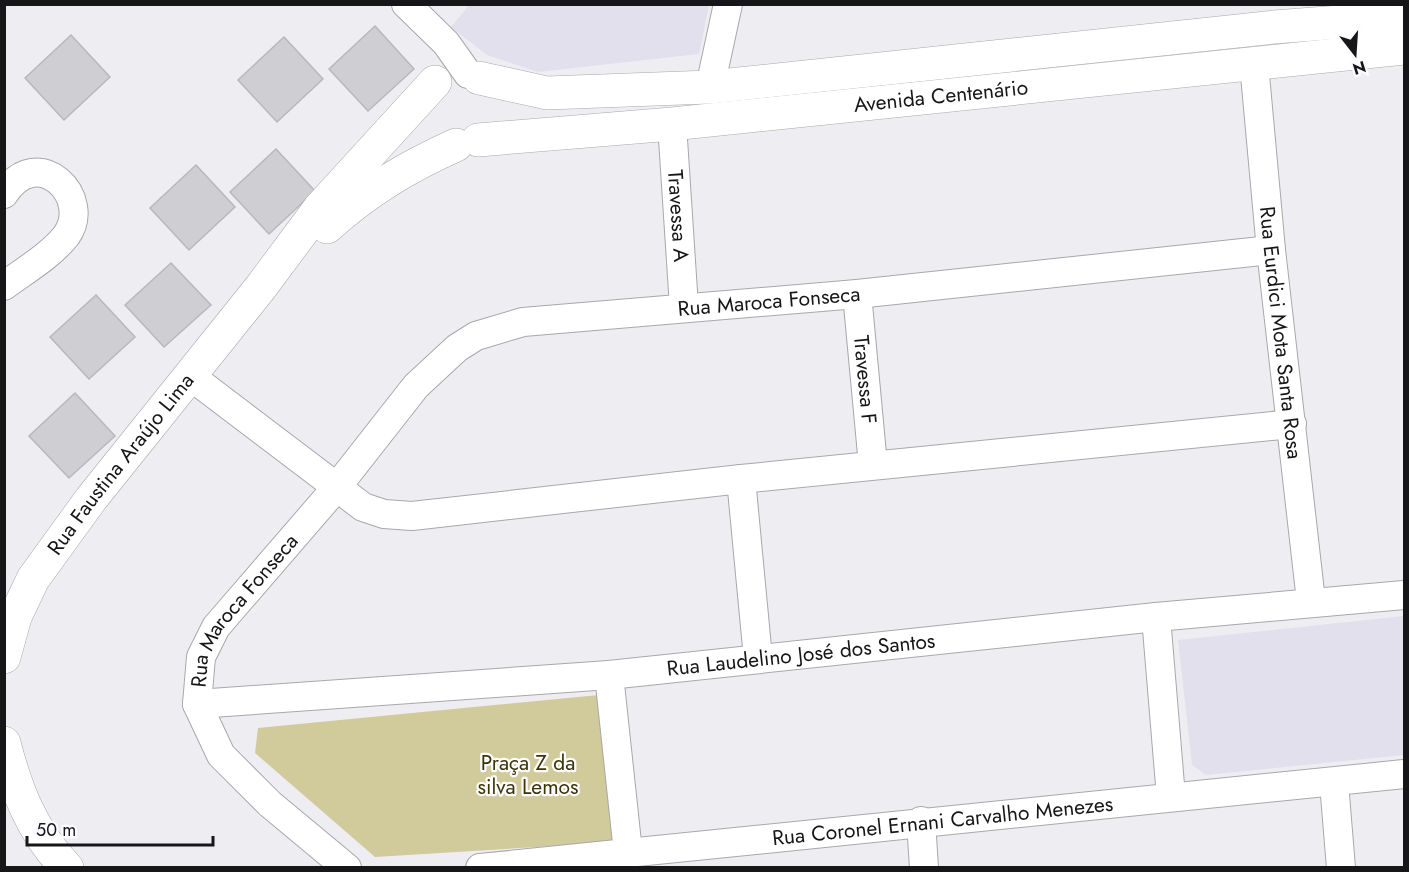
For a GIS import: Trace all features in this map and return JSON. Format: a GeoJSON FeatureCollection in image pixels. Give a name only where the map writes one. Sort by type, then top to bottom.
{"type":"FeatureCollection","features":[{"type":"Feature","properties":{"kind":"street"},"geometry":{"type":"LineString","coordinates":[[406,4],[447,43],[473,76],[491,92],[496,109],[494,122],[467,143],[444,142],[427,126],[423,103],[435,82]]}},
{"type":"Feature","properties":{"kind":"street"},"geometry":{"type":"LineString","coordinates":[[710,87],[728,4]]}},
{"type":"Feature","properties":{"kind":"street","name":"Avenida Centenário"},"geometry":{"type":"LineString","coordinates":[[435,82],[456,72],[547,93],[710,87],[1278,16],[1404,17]]}},
{"type":"Feature","properties":{"kind":"street","name":"Avenida Centenário"},"geometry":{"type":"LineString","coordinates":[[467,143],[1404,48]]}},
{"type":"Feature","properties":{"kind":"street","name":"Rua Eurdici Mota Santa Rosa"},"geometry":{"type":"LineString","coordinates":[[1254,64],[1271,250],[1293,424],[1311,601]]}},
{"type":"Feature","properties":{"kind":"street","name":"Rua Faustina Araújo Lima"},"geometry":{"type":"LineString","coordinates":[[4,657],[10,616],[56,546],[189,375],[261,287],[319,209],[435,82]]}},
{"type":"Feature","properties":{"kind":"street","name":"Travessa A"},"geometry":{"type":"LineString","coordinates":[[672,123],[684,307]]}},
{"type":"Feature","properties":{"kind":"street","name":"Rua Faustina Araújo Lima"},"geometry":{"type":"LineString","coordinates":[[261,287],[367,193],[411,165],[467,143]]}},
{"type":"Feature","properties":{"kind":"street"},"geometry":{"type":"LineString","coordinates":[[4,194],[17,179],[42,172],[59,181],[71,200],[72,211],[67,235],[4,286]]}},
{"type":"Feature","properties":{"kind":"street","name":"Rua Maroca Fonseca"},"geometry":{"type":"LineString","coordinates":[[347,867],[241,777],[221,755],[197,704],[201,657],[216,627],[336,488],[416,386],[457,348],[476,336],[523,322],[857,294],[1271,250]]}},
{"type":"Feature","properties":{"kind":"street","name":"Travessa F"},"geometry":{"type":"LineString","coordinates":[[857,294],[873,465]]}},
{"type":"Feature","properties":{"kind":"street"},"geometry":{"type":"LineString","coordinates":[[189,375],[363,507],[384,514],[412,516],[873,465],[1293,424]]}},
{"type":"Feature","properties":{"kind":"street"},"geometry":{"type":"LineString","coordinates":[[741,479],[758,658]]}},
{"type":"Feature","properties":{"kind":"street","name":"Rua Laudelino José dos Santos"},"geometry":{"type":"LineString","coordinates":[[197,704],[609,675],[1311,601],[1404,595]]}},
{"type":"Feature","properties":{"kind":"street"},"geometry":{"type":"LineString","coordinates":[[1156,617],[1171,797]]}},
{"type":"Feature","properties":{"kind":"street"},"geometry":{"type":"LineString","coordinates":[[609,675],[628,852]]}},
{"type":"Feature","properties":{"kind":"street"},"geometry":{"type":"LineString","coordinates":[[4,743],[13,778],[31,819],[47,846],[67,867]]}},
{"type":"Feature","properties":{"kind":"street","name":"Rua Coronel Ernani Carvalho Menezes"},"geometry":{"type":"LineString","coordinates":[[480,867],[921,821],[1334,783],[1404,774]]}},
{"type":"Feature","properties":{"kind":"street"},"geometry":{"type":"LineString","coordinates":[[1334,783],[1341,867]]}},
{"type":"Feature","properties":{"kind":"street"},"geometry":{"type":"LineString","coordinates":[[921,821],[924,867]]}},
{"type":"Feature","properties":{"kind":"shaded area"},"geometry":{"type":"Polygon","coordinates":[[[469,5],[709,5],[699,54],[538,72],[487,55],[451,27],[469,5]]]}},
{"type":"Feature","properties":{"kind":"shaded area"},"geometry":{"type":"Polygon","coordinates":[[[1404,616],[1404,755],[1206,775],[1192,765],[1178,640],[1404,616]]]}},
{"type":"Feature","properties":{"kind":"green space","name":"Praça Z da silva Lemos"},"geometry":{"type":"Polygon","coordinates":[[[599,695],[617,842],[375,857],[255,753],[258,728],[599,695]]]}},
{"type":"Feature","properties":{"kind":"building"},"geometry":{"type":"Polygon","coordinates":[[[375,26],[414,69],[368,111],[329,69],[375,26]]]}},
{"type":"Feature","properties":{"kind":"building"},"geometry":{"type":"Polygon","coordinates":[[[71,35],[110,77],[64,120],[25,78],[71,35]]]}},
{"type":"Feature","properties":{"kind":"building"},"geometry":{"type":"Polygon","coordinates":[[[284,37],[323,79],[277,122],[238,80],[284,37]]]}},
{"type":"Feature","properties":{"kind":"building"},"geometry":{"type":"Polygon","coordinates":[[[276,149],[315,191],[269,234],[230,192],[276,149]]]}},
{"type":"Feature","properties":{"kind":"building"},"geometry":{"type":"Polygon","coordinates":[[[196,165],[235,207],[189,250],[150,208],[196,165]]]}},
{"type":"Feature","properties":{"kind":"building"},"geometry":{"type":"Polygon","coordinates":[[[171,263],[211,305],[164,347],[125,305],[171,263]]]}},
{"type":"Feature","properties":{"kind":"building"},"geometry":{"type":"Polygon","coordinates":[[[96,295],[135,337],[89,379],[50,337],[96,295]]]}},
{"type":"Feature","properties":{"kind":"building"},"geometry":{"type":"Polygon","coordinates":[[[75,393],[115,436],[69,478],[29,436],[75,393]]]}}]}
